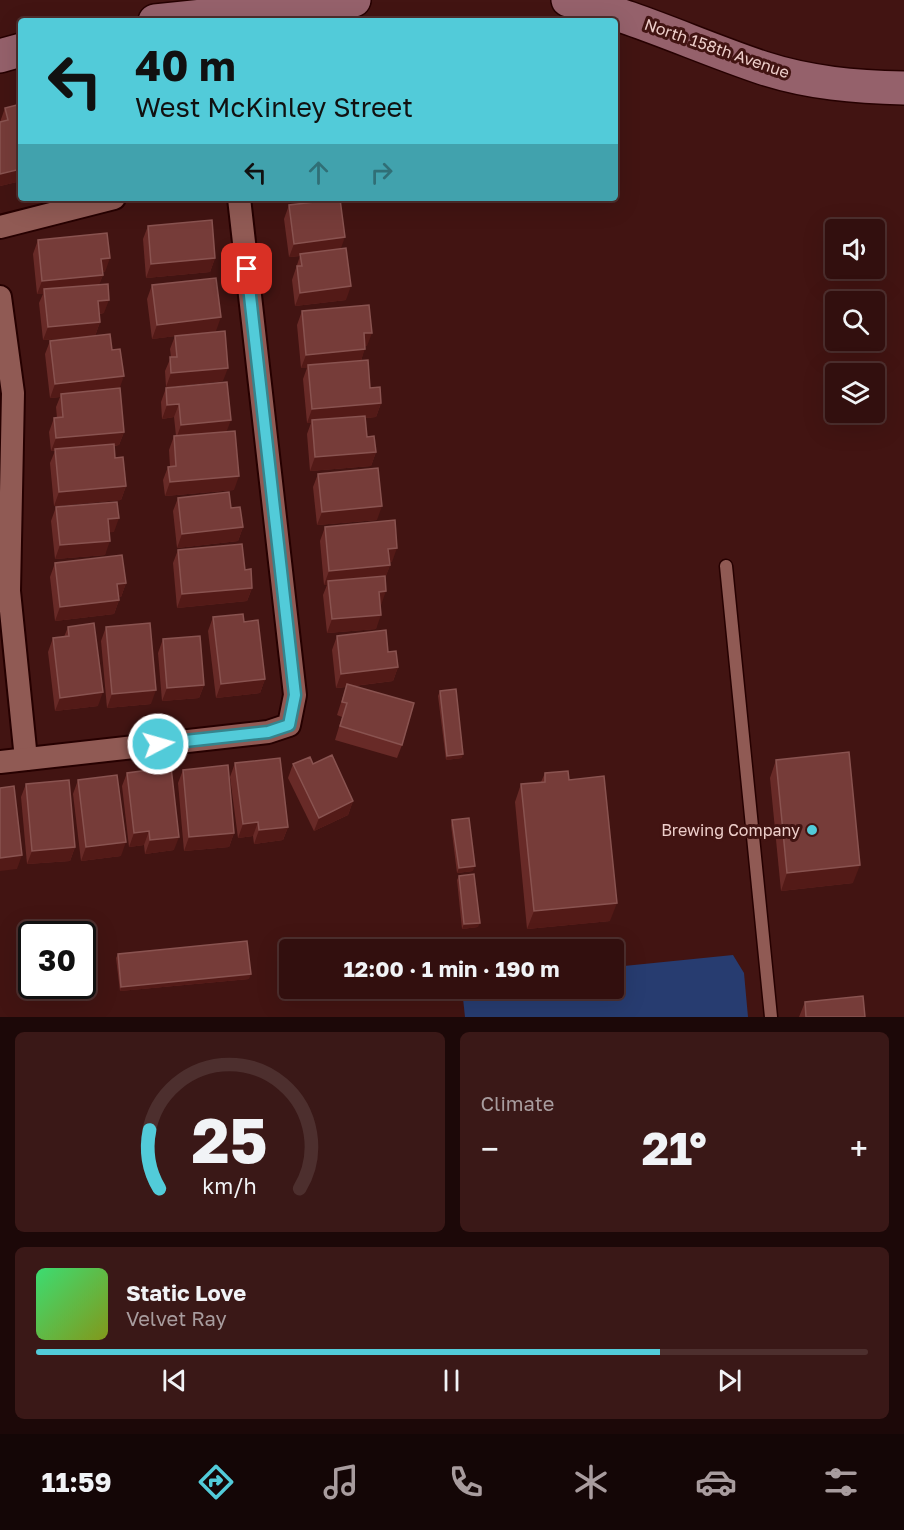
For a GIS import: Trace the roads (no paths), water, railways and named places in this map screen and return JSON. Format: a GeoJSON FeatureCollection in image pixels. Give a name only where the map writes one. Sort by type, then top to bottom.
{"type":"FeatureCollection","features":[{"type":"Feature","properties":{"kind":"street"},"geometry":{"type":"LineString","coordinates":[[207,18],[354,0]]}},
{"type":"Feature","properties":{"kind":"street","name":"North 158th Avenue"},"geometry":{"type":"LineString","coordinates":[[568,0],[613,11],[765,68],[838,84],[904,88]]}},
{"type":"Feature","properties":{"kind":"street"},"geometry":{"type":"LineString","coordinates":[[0,56],[18,51]]}},
{"type":"Feature","properties":{"kind":"street"},"geometry":{"type":"LineString","coordinates":[[0,227],[102,201]]}},
{"type":"Feature","properties":{"kind":"street"},"geometry":{"type":"LineString","coordinates":[[0,762],[268,732],[289,725],[295,695],[239,201]]}},
{"type":"Feature","properties":{"kind":"street"},"geometry":{"type":"LineString","coordinates":[[0,297],[13,393],[9,591],[26,759]]}},
{"type":"Feature","properties":{"kind":"lane"},"geometry":{"type":"LineString","coordinates":[[726,566],[771,1017]]}},
{"type":"Feature","properties":{"kind":"water"},"geometry":{"type":"Polygon","coordinates":[[[733,955],[744,973],[748,1017],[465,1017],[463,999],[624,999],[624,966],[733,955]]]}},
{"type":"Feature","properties":{"kind":"place","name":"Brewing Company"},"geometry":{"type":"Point","coordinates":[812,830]}}]}
